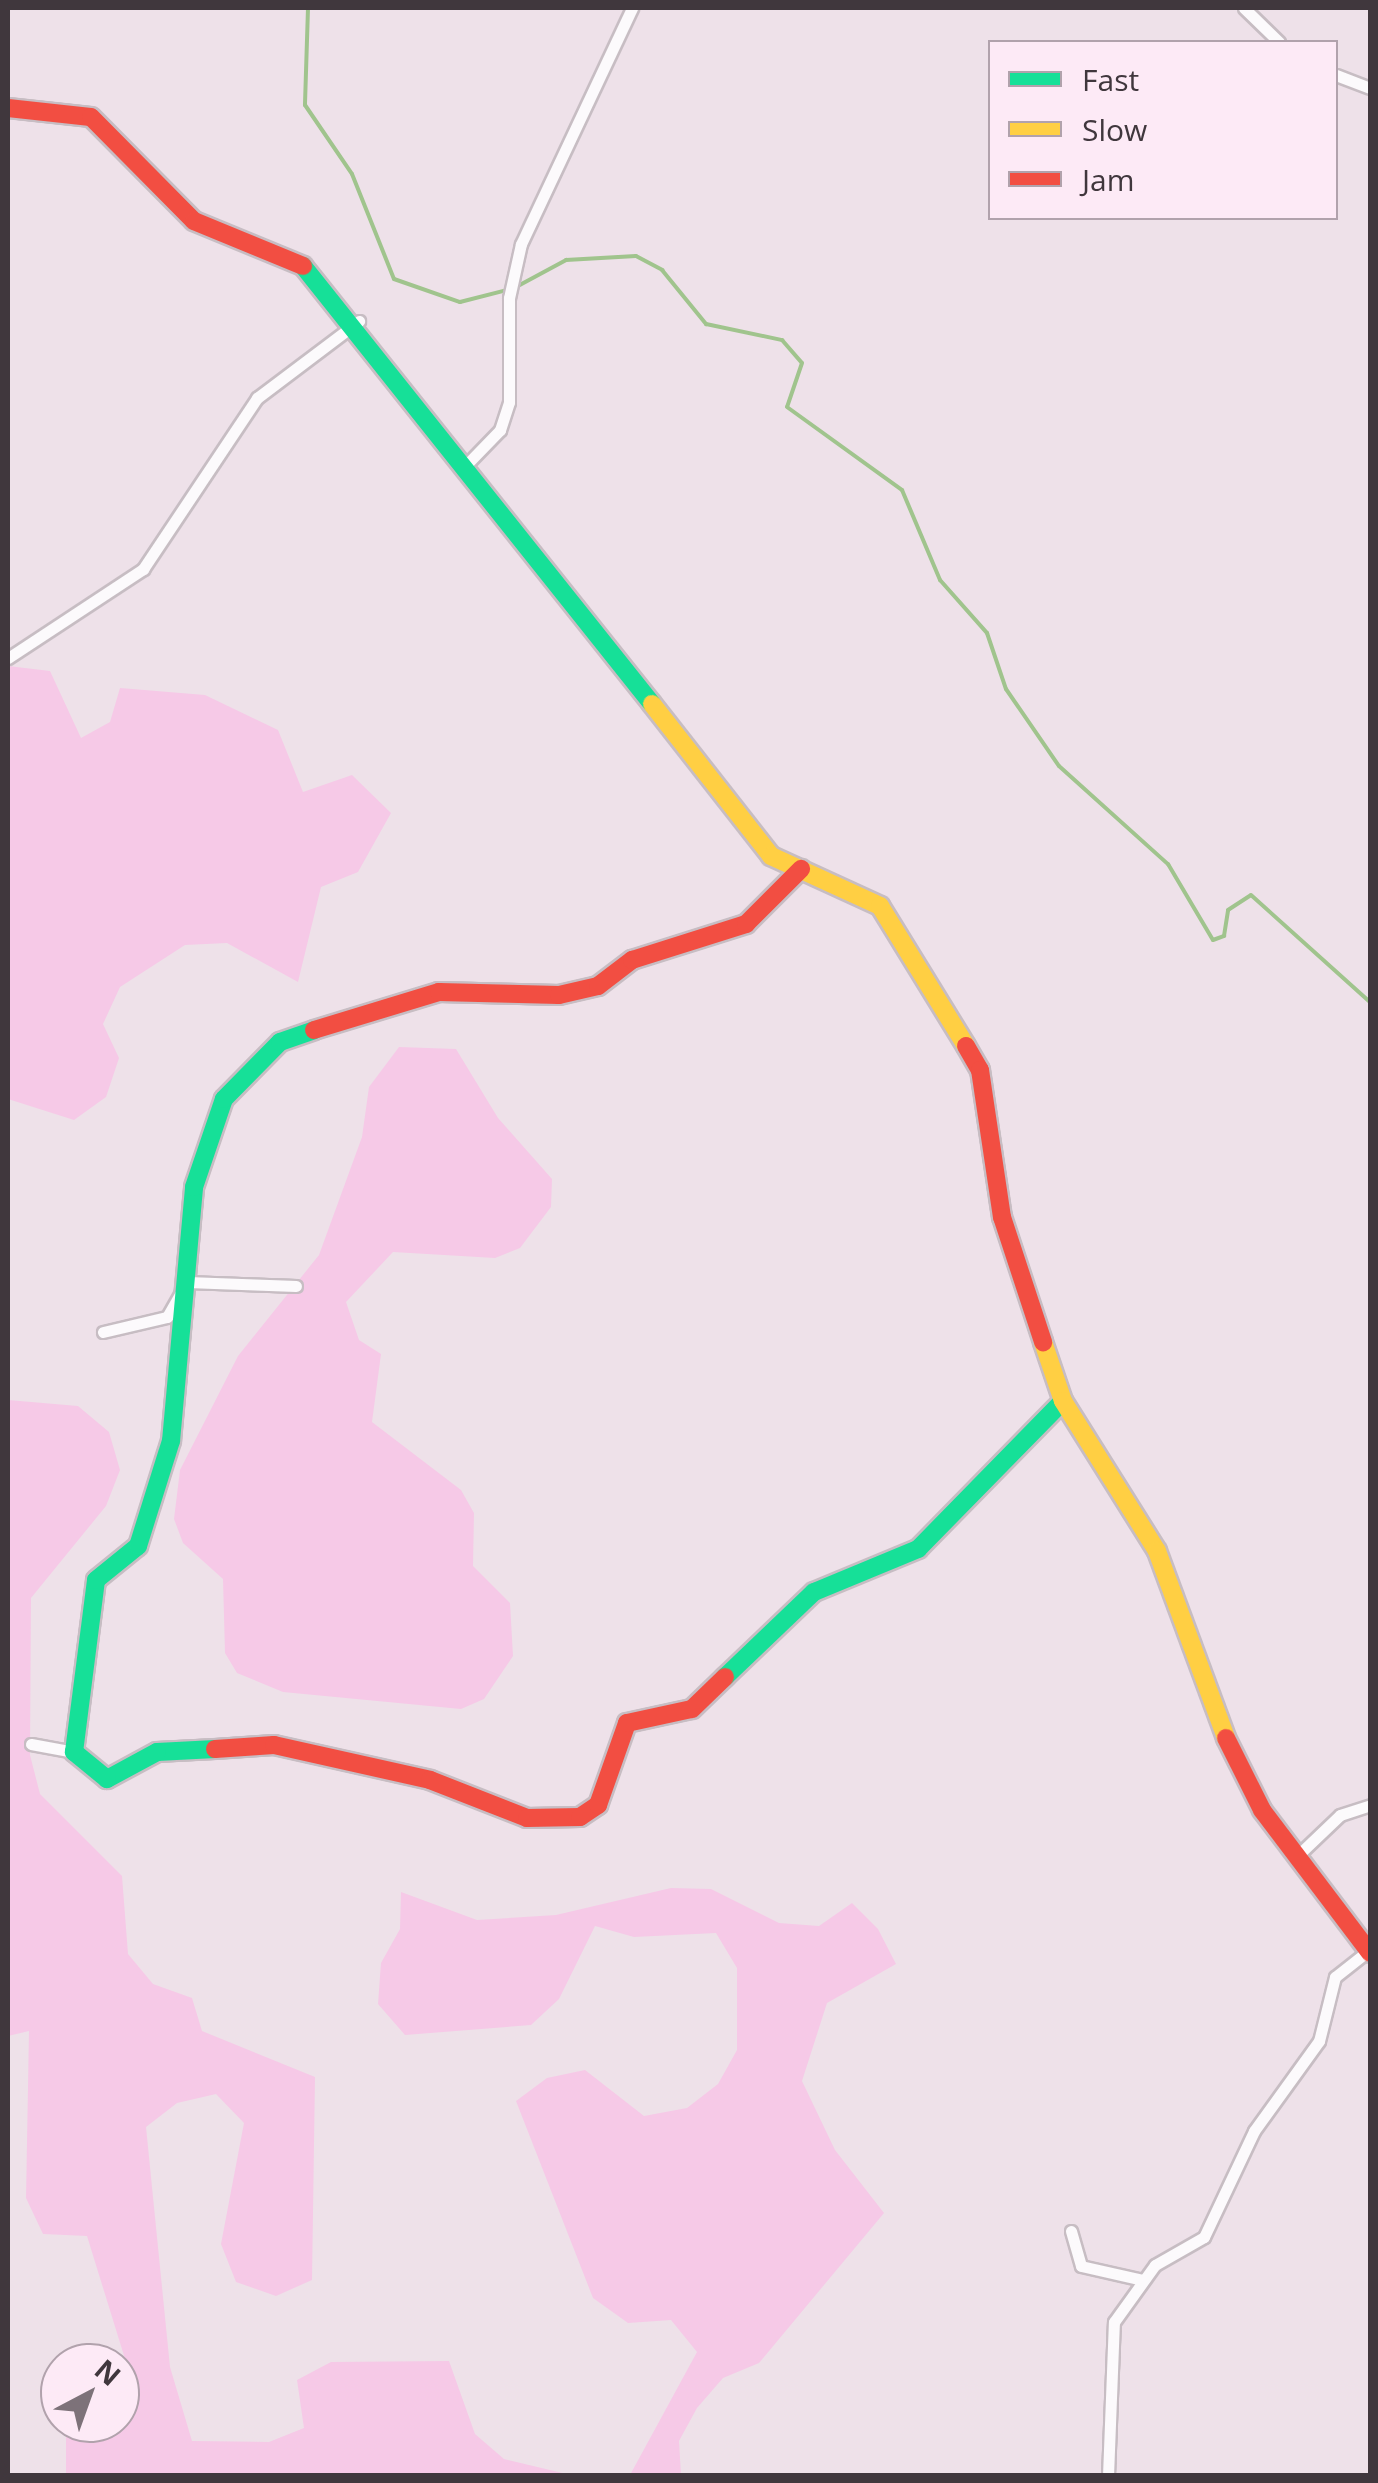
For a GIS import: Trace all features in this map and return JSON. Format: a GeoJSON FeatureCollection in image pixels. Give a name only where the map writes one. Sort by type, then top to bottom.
{"type":"FeatureCollection","features":[{"type":"Feature","properties":{"kind":"street"},"geometry":{"type":"LineString","coordinates":[[468,463],[500,430],[509,402],[509,298],[513,280],[632,8]]}},
{"type":"Feature","properties":{"kind":"street"},"geometry":{"type":"LineString","coordinates":[[1244,8],[1277,40]]}},
{"type":"Feature","properties":{"kind":"street"},"geometry":{"type":"LineString","coordinates":[[1338,76],[1370,88]]}},
{"type":"Feature","properties":{"kind":"street"},"geometry":{"type":"LineString","coordinates":[[8,108],[91,118],[194,221],[286,254],[359,321],[701,776],[771,856],[880,906],[980,1070],[1002,1216],[1062,1401],[1156,1551],[1208,1700],[1295,1858],[1370,1952],[1335,1977],[1319,2040],[1254,2130],[1204,2238],[1143,2280],[1110,2331],[1108,2476]]}},
{"type":"Feature","properties":{"kind":"street"},"geometry":{"type":"LineString","coordinates":[[8,658],[142,569],[257,398],[359,321]]}},
{"type":"Feature","properties":{"kind":"street"},"geometry":{"type":"LineString","coordinates":[[74,1752],[96,1580],[134,1552],[171,1441],[194,1188],[224,1100],[280,1042],[439,992],[558,995],[598,986],[632,960],[746,924],[801,870]]}},
{"type":"Feature","properties":{"kind":"street"},"geometry":{"type":"LineString","coordinates":[[187,1282],[296,1286]]}},
{"type":"Feature","properties":{"kind":"street"},"geometry":{"type":"LineString","coordinates":[[104,1332],[167,1317],[187,1282]]}},
{"type":"Feature","properties":{"kind":"street"},"geometry":{"type":"LineString","coordinates":[[31,1744],[74,1752],[107,1779],[157,1752],[274,1744],[430,1780],[528,1818],[580,1818],[598,1805],[634,1717],[692,1708],[814,1592],[918,1549],[1062,1401]]}},
{"type":"Feature","properties":{"kind":"street"},"geometry":{"type":"LineString","coordinates":[[1295,1858],[1340,1815],[1370,1805]]}},
{"type":"Feature","properties":{"kind":"street"},"geometry":{"type":"LineString","coordinates":[[1070,2232],[1081,2266],[1143,2280]]}},
{"type":"Feature","properties":{"kind":"shaded area"},"geometry":{"type":"Polygon","coordinates":[[[8,666],[50,671],[81,738],[110,722],[120,688],[205,695],[278,730],[303,792],[352,775],[391,813],[358,872],[321,887],[298,982],[227,943],[185,945],[120,987],[103,1024],[119,1058],[106,1097],[74,1120],[8,1099],[8,666]]]}},
{"type":"Feature","properties":{"kind":"shaded area"},"geometry":{"type":"Polygon","coordinates":[[[399,1047],[456,1049],[498,1118],[552,1179],[551,1207],[520,1248],[495,1258],[393,1252],[346,1302],[359,1340],[381,1354],[372,1422],[461,1490],[474,1513],[473,1566],[510,1603],[513,1656],[484,1699],[461,1709],[283,1692],[237,1673],[225,1653],[223,1579],[183,1543],[174,1519],[180,1470],[238,1356],[319,1255],[362,1137],[369,1087],[399,1047]]]}},
{"type":"Feature","properties":{"kind":"shaded area"},"geometry":{"type":"Polygon","coordinates":[[[8,1400],[78,1406],[109,1432],[120,1470],[106,1506],[31,1598],[30,1755],[40,1794],[122,1876],[128,1954],[153,1984],[192,1998],[202,2031],[315,2077],[312,2280],[276,2296],[236,2282],[221,2244],[244,2123],[216,2094],[177,2103],[146,2127],[170,2367],[192,2441],[269,2442],[304,2428],[297,2380],[331,2362],[449,2361],[475,2434],[504,2459],[571,2475],[66,2475],[66,2443],[140,2443],[140,2343],[120,2343],[87,2236],[43,2234],[26,2198],[29,2031],[8,2036],[8,1400]]]}},
{"type":"Feature","properties":{"kind":"shaded area"},"geometry":{"type":"Polygon","coordinates":[[[671,1888],[711,1889],[779,1923],[819,1926],[852,1903],[878,1929],[896,1964],[827,2003],[802,2081],[835,2150],[884,2213],[759,2363],[723,2378],[697,2408],[679,2441],[681,2475],[630,2475],[697,2352],[671,2320],[628,2323],[593,2298],[516,2101],[547,2078],[585,2070],[644,2116],[687,2108],[718,2084],[737,2050],[737,1968],[716,1933],[634,1937],[595,1926],[559,1999],[531,2025],[405,2035],[378,2004],[381,1963],[400,1929],[401,1892],[477,1920],[556,1915],[671,1888]]]}},
{"type":"Feature","properties":{"kind":"waterway"},"geometry":{"type":"LineString","coordinates":[[308,8],[305,105],[352,174],[394,279],[460,302],[507,290]]}},
{"type":"Feature","properties":{"kind":"waterway"},"geometry":{"type":"LineString","coordinates":[[516,287],[566,260],[636,256],[662,270],[706,324],[782,340],[802,363],[787,407],[902,490],[940,580],[987,633],[1006,689],[1059,766],[1168,864],[1213,940],[1224,936],[1228,910],[1251,895],[1370,1002]]}},
{"type":"Feature","properties":{"kind":"traffic: fast"},"geometry":{"type":"LineString","coordinates":[[303,266],[652,704]]}},
{"type":"Feature","properties":{"kind":"traffic: fast"},"geometry":{"type":"LineString","coordinates":[[215,1749],[157,1752],[107,1779],[74,1752],[96,1580],[138,1546],[171,1441],[194,1187],[224,1099],[280,1042],[314,1030]]}},
{"type":"Feature","properties":{"kind":"traffic: fast"},"geometry":{"type":"LineString","coordinates":[[725,1677],[814,1592],[918,1549],[1063,1401]]}},
{"type":"Feature","properties":{"kind":"traffic: slow"},"geometry":{"type":"LineString","coordinates":[[652,704],[771,856],[880,906],[966,1046]]}},
{"type":"Feature","properties":{"kind":"traffic: slow"},"geometry":{"type":"LineString","coordinates":[[1043,1342],[1063,1401],[1157,1551],[1226,1738]]}},
{"type":"Feature","properties":{"kind":"traffic: jam"},"geometry":{"type":"LineString","coordinates":[[8,108],[91,117],[194,221],[303,266]]}},
{"type":"Feature","properties":{"kind":"traffic: jam"},"geometry":{"type":"LineString","coordinates":[[314,1030],[439,992],[559,995],[598,986],[632,960],[746,924],[801,869]]}},
{"type":"Feature","properties":{"kind":"traffic: jam"},"geometry":{"type":"LineString","coordinates":[[966,1046],[980,1070],[1002,1217],[1043,1342]]}},
{"type":"Feature","properties":{"kind":"traffic: jam"},"geometry":{"type":"LineString","coordinates":[[215,1749],[274,1745],[430,1780],[527,1818],[580,1817],[598,1805],[627,1723],[692,1709],[725,1677]]}},
{"type":"Feature","properties":{"kind":"traffic: jam"},"geometry":{"type":"LineString","coordinates":[[1226,1738],[1262,1810],[1370,1953]]}}]}
